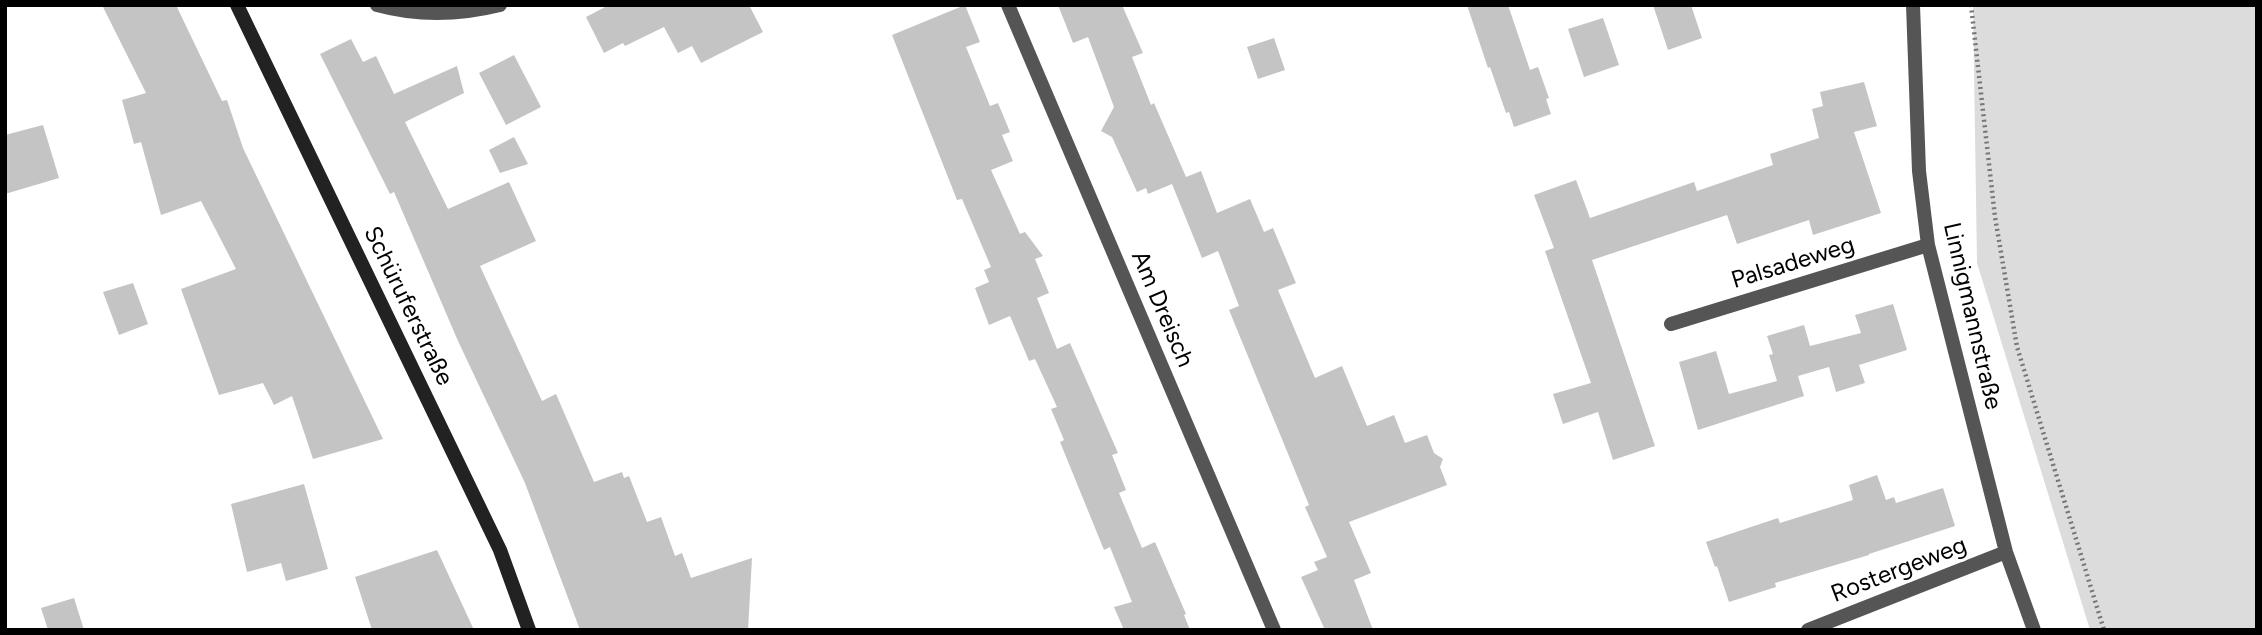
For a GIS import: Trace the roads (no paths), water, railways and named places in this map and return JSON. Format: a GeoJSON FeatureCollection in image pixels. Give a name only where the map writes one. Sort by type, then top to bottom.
{"type":"FeatureCollection","features":[{"type":"Feature","properties":{"kind":"main road","name":"Schüruferstraße"},"geometry":{"type":"LineString","coordinates":[[237,5],[500,550],[529,630]]}},
{"type":"Feature","properties":{"kind":"street"},"geometry":{"type":"LineString","coordinates":[[377,5],[422,12],[454,13],[500,5]]}},
{"type":"Feature","properties":{"kind":"street","name":"Am Dreisch"},"geometry":{"type":"LineString","coordinates":[[1008,5],[1274,630]]}},
{"type":"Feature","properties":{"kind":"street","name":"Linnigmannstraße"},"geometry":{"type":"LineString","coordinates":[[1913,5],[1919,171],[1928,245],[2006,552],[2034,630]]}},
{"type":"Feature","properties":{"kind":"street","name":"Palsadeweg"},"geometry":{"type":"LineString","coordinates":[[1671,324],[1928,245]]}},
{"type":"Feature","properties":{"kind":"street","name":"Rostergeweg"},"geometry":{"type":"LineString","coordinates":[[1808,630],[2006,552]]}}]}
